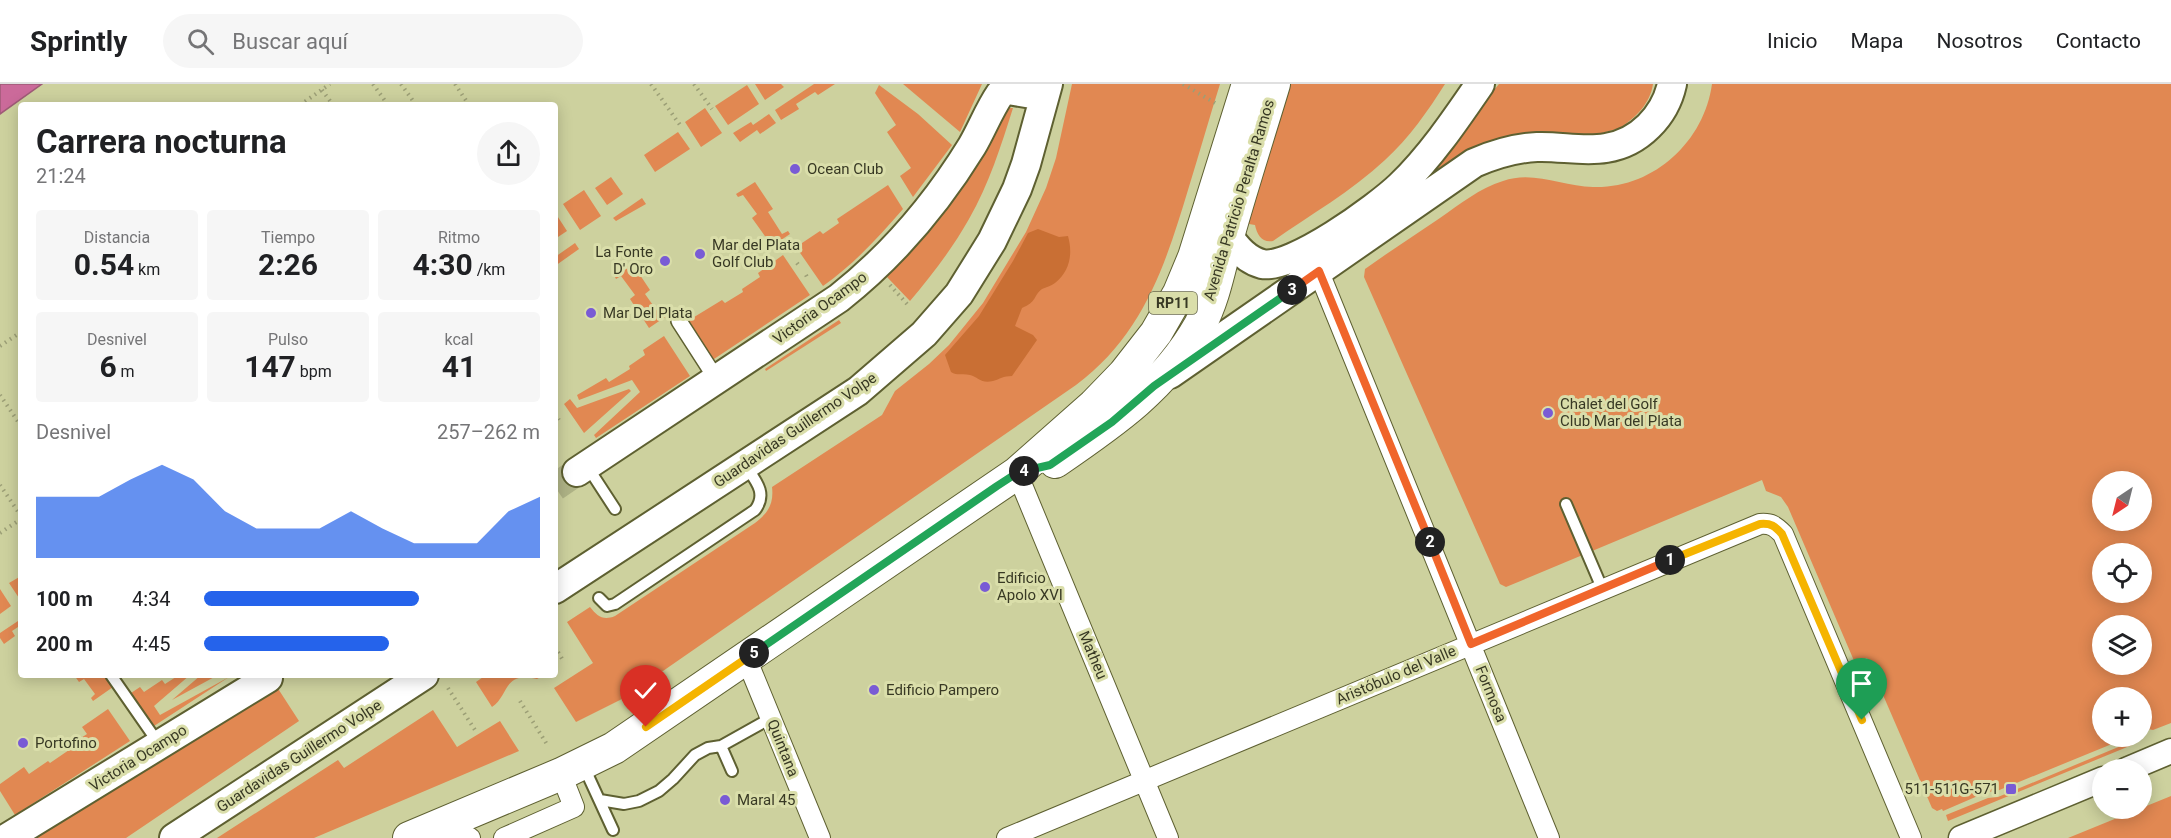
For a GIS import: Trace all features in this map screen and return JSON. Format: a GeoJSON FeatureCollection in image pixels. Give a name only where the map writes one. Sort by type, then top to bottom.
{"type":"FeatureCollection","features":[{"type":"Feature","properties":{"kind":"main road","name":"Avenida Patricio Peralta Ramos"},"geometry":{"type":"LineString","coordinates":[[409,838],[446,831],[564,761],[614,748],[1017,473],[1094,405],[1124,374],[1156,333],[1179,293],[1194,257],[1248,84]]}},
{"type":"Feature","properties":{"kind":"main road","name":"Avenida Patricio Peralta Ramos"},"geometry":{"type":"LineString","coordinates":[[1017,473],[1050,465],[1112,422],[1154,386],[1200,324],[1215,284],[1274,84]]}},
{"type":"Feature","properties":{"kind":"main road"},"geometry":{"type":"LineString","coordinates":[[1154,386],[1315,260],[1370,209],[1401,185],[1450,127],[1480,84]]}},
{"type":"Feature","properties":{"kind":"main road"},"geometry":{"type":"LineString","coordinates":[[1228,235],[1240,251],[1261,264],[1315,260],[1474,163],[1503,150],[1537,147],[1607,148],[1629,141],[1648,128],[1661,112],[1672,84]]}},
{"type":"Feature","properties":{"kind":"main road","name":"Victoria Ocampo"},"geometry":{"type":"LineString","coordinates":[[582,469],[840,298],[881,261],[918,221],[950,180],[972,146],[1000,94],[1008,90],[1046,88]]}},
{"type":"Feature","properties":{"kind":"main road","name":"Guardavidas Guillermo Volpe"},"geometry":{"type":"LineString","coordinates":[[558,587],[858,391],[924,334],[959,294],[992,241],[1017,189],[1035,134],[1046,88]]}},
{"type":"Feature","properties":{"kind":"main road","name":"Victoria Ocampo"},"geometry":{"type":"LineString","coordinates":[[8,838],[268,678]]}},
{"type":"Feature","properties":{"kind":"main road","name":"Guardavidas Guillermo Volpe"},"geometry":{"type":"LineString","coordinates":[[174,838],[436,681]]}},
{"type":"Feature","properties":{"kind":"street","name":"Formosa"},"geometry":{"type":"LineString","coordinates":[[1315,260],[1549,838]]}},
{"type":"Feature","properties":{"kind":"street"},"geometry":{"type":"LineString","coordinates":[[679,321],[717,380]]}},
{"type":"Feature","properties":{"kind":"street","name":"Matheu"},"geometry":{"type":"LineString","coordinates":[[1017,473],[1168,838]]}},
{"type":"Feature","properties":{"kind":"street","name":"Aristóbulo del Valle"},"geometry":{"type":"LineString","coordinates":[[1007,838],[1602,588],[1760,524],[1768,523],[1776,526],[1782,534],[1911,838]]}},
{"type":"Feature","properties":{"kind":"street","name":"Quintana"},"geometry":{"type":"LineString","coordinates":[[746,658],[820,838]]}},
{"type":"Feature","properties":{"kind":"street"},"geometry":{"type":"LineString","coordinates":[[2152,759],[2171,751]]}},
{"type":"Feature","properties":{"kind":"street"},"geometry":{"type":"LineString","coordinates":[[504,838],[574,807],[564,761]]}},
{"type":"Feature","properties":{"kind":"street"},"geometry":{"type":"LineString","coordinates":[[1961,838],[2092,784]]}},
{"type":"Feature","properties":{"kind":"street"},"geometry":{"type":"LineString","coordinates":[[446,831],[470,838]]}},
{"type":"Feature","properties":{"kind":"lane"},"geometry":{"type":"LineString","coordinates":[[598,598],[607,606],[615,604],[755,510],[761,500],[761,492],[744,464]]}},
{"type":"Feature","properties":{"kind":"lane"},"geometry":{"type":"LineString","coordinates":[[582,469],[615,509]]}},
{"type":"Feature","properties":{"kind":"lane"},"geometry":{"type":"LineString","coordinates":[[1566,504],[1602,588]]}},
{"type":"Feature","properties":{"kind":"lane"},"geometry":{"type":"LineString","coordinates":[[113,678],[160,745]]}},
{"type":"Feature","properties":{"kind":"lane"},"geometry":{"type":"LineString","coordinates":[[600,800],[624,804],[639,801],[659,791],[695,755],[708,748],[721,746],[771,718]]}},
{"type":"Feature","properties":{"kind":"lane"},"geometry":{"type":"LineString","coordinates":[[721,746],[732,771]]}},
{"type":"Feature","properties":{"kind":"lane"},"geometry":{"type":"LineString","coordinates":[[564,761],[600,800],[613,830]]}},
{"type":"Feature","properties":{"kind":"path"},"geometry":{"type":"LineString","coordinates":[[304,102],[330,84]]}},
{"type":"Feature","properties":{"kind":"path"},"geometry":{"type":"LineString","coordinates":[[373,84],[386,102]]}},
{"type":"Feature","properties":{"kind":"path"},"geometry":{"type":"LineString","coordinates":[[401,84],[414,102]]}},
{"type":"Feature","properties":{"kind":"path"},"geometry":{"type":"LineString","coordinates":[[454,84],[467,102]]}},
{"type":"Feature","properties":{"kind":"path"},"geometry":{"type":"LineString","coordinates":[[651,84],[680,125]]}},
{"type":"Feature","properties":{"kind":"path"},"geometry":{"type":"LineString","coordinates":[[694,84],[712,109]]}},
{"type":"Feature","properties":{"kind":"path"},"geometry":{"type":"LineString","coordinates":[[1183,84],[1221,106]]}},
{"type":"Feature","properties":{"kind":"path"},"geometry":{"type":"LineString","coordinates":[[322,90],[331,102]]}},
{"type":"Feature","properties":{"kind":"path"},"geometry":{"type":"LineString","coordinates":[[890,285],[908,304]]}},
{"type":"Feature","properties":{"kind":"path"},"geometry":{"type":"LineString","coordinates":[[0,346],[18,334]]}},
{"type":"Feature","properties":{"kind":"path"},"geometry":{"type":"LineString","coordinates":[[0,395],[18,422]]}},
{"type":"Feature","properties":{"kind":"path"},"geometry":{"type":"LineString","coordinates":[[0,485],[18,513]]}},
{"type":"Feature","properties":{"kind":"path"},"geometry":{"type":"LineString","coordinates":[[0,533],[18,520]]}},
{"type":"Feature","properties":{"kind":"path"},"geometry":{"type":"LineString","coordinates":[[558,652],[564,662]]}},
{"type":"Feature","properties":{"kind":"path"},"geometry":{"type":"LineString","coordinates":[[436,681],[475,730]]}},
{"type":"Feature","properties":{"kind":"path"},"geometry":{"type":"LineString","coordinates":[[520,701],[564,761]]}},
{"type":"Feature","properties":{"kind":"shaded area"},"geometry":{"type":"Polygon","coordinates":[[[0,84],[42,84],[0,114],[0,84]]]}},
{"type":"Feature","properties":{"kind":"shaded area"},"geometry":{"type":"Polygon","coordinates":[[[755,84],[781,84],[784,87],[765,100],[755,84]]]}},
{"type":"Feature","properties":{"kind":"shaded area"},"geometry":{"type":"Polygon","coordinates":[[[814,84],[835,84],[818,95],[815,92],[796,104],[799,109],[781,120],[775,110],[814,84]]]}},
{"type":"Feature","properties":{"kind":"shaded area"},"geometry":{"type":"Polygon","coordinates":[[[903,84],[982,84],[960,132],[903,84]]]}},
{"type":"Feature","properties":{"kind":"shaded area"},"geometry":{"type":"Polygon","coordinates":[[[1072,84],[1220,84],[1160,272],[1135,321],[1119,344],[1076,385],[624,698],[576,722],[554,688],[593,663],[567,622],[590,607],[601,617],[615,616],[755,523],[769,508],[772,487],[882,415],[895,391],[949,345],[983,303],[1026,232],[1046,188],[1056,158],[1072,84]]]}},
{"type":"Feature","properties":{"kind":"shaded area"},"geometry":{"type":"Polygon","coordinates":[[[1286,84],[1445,84],[1418,124],[1385,160],[1345,192],[1273,241],[1266,241],[1261,238],[1255,225],[1243,223],[1286,84]]]}},
{"type":"Feature","properties":{"kind":"shaded area"},"geometry":{"type":"Polygon","coordinates":[[[1499,84],[1653,84],[1649,98],[1641,109],[1620,128],[1429,182],[1424,176],[1499,84]]]}},
{"type":"Feature","properties":{"kind":"shaded area"},"geometry":{"type":"Polygon","coordinates":[[[1712,84],[2171,84],[2171,723],[2152,730],[2152,687],[2092,687],[2092,747],[2105,747],[1997,791],[1987,792],[1943,811],[1942,809],[1937,811],[1932,808],[1867,658],[1855,663],[1788,507],[1781,497],[1766,491],[1762,480],[1506,587],[1500,584],[1364,277],[1365,269],[1486,188],[1503,181],[1525,177],[1593,187],[1615,186],[1636,180],[1655,171],[1672,158],[1687,143],[1707,105],[1712,84]]]}},
{"type":"Feature","properties":{"kind":"shaded area"},"geometry":{"type":"Polygon","coordinates":[[[747,85],[759,104],[728,125],[715,106],[747,85]]]}},
{"type":"Feature","properties":{"kind":"shaded area"},"geometry":{"type":"Polygon","coordinates":[[[879,85],[918,114],[952,145],[913,197],[900,176],[911,168],[887,132],[896,125],[875,93],[879,85]]]}},
{"type":"Feature","properties":{"kind":"shaded area"},"geometry":{"type":"Polygon","coordinates":[[[705,108],[722,133],[701,147],[685,122],[705,108]]]}},
{"type":"Feature","properties":{"kind":"shaded area"},"geometry":{"type":"Polygon","coordinates":[[[1008,108],[1013,108],[983,192],[956,241],[910,301],[887,277],[859,300],[853,300],[1008,108]]]}},
{"type":"Feature","properties":{"kind":"shaded area"},"geometry":{"type":"Polygon","coordinates":[[[769,114],[776,123],[760,134],[757,130],[740,142],[733,133],[751,122],[753,125],[769,114]]]}},
{"type":"Feature","properties":{"kind":"shaded area"},"geometry":{"type":"Polygon","coordinates":[[[678,132],[690,149],[655,172],[644,155],[678,132]]]}},
{"type":"Feature","properties":{"kind":"shaded area"},"geometry":{"type":"Polygon","coordinates":[[[611,177],[623,194],[607,205],[595,188],[611,177]]]}},
{"type":"Feature","properties":{"kind":"shaded area"},"geometry":{"type":"Polygon","coordinates":[[[755,182],[773,209],[768,212],[782,234],[788,231],[790,234],[772,246],[752,218],[757,214],[743,195],[738,197],[736,194],[755,182]]]}},
{"type":"Feature","properties":{"kind":"shaded area"},"geometry":{"type":"Polygon","coordinates":[[[888,185],[903,209],[865,250],[823,286],[796,247],[820,231],[823,234],[839,223],[837,219],[888,185]]]}},
{"type":"Feature","properties":{"kind":"shaded area"},"geometry":{"type":"Polygon","coordinates":[[[584,190],[601,216],[580,230],[563,204],[584,190]]]}},
{"type":"Feature","properties":{"kind":"shaded area"},"geometry":{"type":"Polygon","coordinates":[[[642,198],[646,204],[616,221],[613,218],[642,198]]]}},
{"type":"Feature","properties":{"kind":"shaded area"},"geometry":{"type":"Polygon","coordinates":[[[558,217],[567,231],[558,237],[558,217]]]}},
{"type":"Feature","properties":{"kind":"shaded area"},"geometry":{"type":"Polygon","coordinates":[[[1038,229],[1059,237],[1068,236],[1070,256],[1067,268],[1060,278],[1042,289],[1033,301],[1022,308],[1015,326],[1033,335],[1037,340],[1012,376],[985,382],[970,375],[951,372],[945,355],[979,316],[1028,233],[1038,229]]]}},
{"type":"Feature","properties":{"kind":"shaded area"},"geometry":{"type":"Polygon","coordinates":[[[575,243],[579,249],[558,264],[558,255],[575,243]]]}},
{"type":"Feature","properties":{"kind":"shaded area"},"geometry":{"type":"Polygon","coordinates":[[[783,255],[810,295],[711,361],[686,322],[722,300],[725,303],[743,292],[742,289],[760,277],[758,273],[783,255]]]}},
{"type":"Feature","properties":{"kind":"shaded area"},"geometry":{"type":"Polygon","coordinates":[[[632,263],[650,290],[645,294],[660,315],[665,312],[668,315],[649,328],[630,299],[635,295],[621,276],[616,279],[614,275],[632,263]]]}},
{"type":"Feature","properties":{"kind":"shaded area"},"geometry":{"type":"Polygon","coordinates":[[[839,320],[841,323],[766,371],[765,369],[839,320]]]}},
{"type":"Feature","properties":{"kind":"shaded area"},"geometry":{"type":"Polygon","coordinates":[[[664,336],[690,376],[596,438],[594,435],[640,392],[632,380],[579,400],[577,395],[606,378],[609,382],[630,369],[629,366],[645,355],[643,350],[664,336]]]}},
{"type":"Feature","properties":{"kind":"shaded area"},"geometry":{"type":"Polygon","coordinates":[[[629,389],[631,391],[584,433],[564,404],[570,399],[577,408],[629,389]]]}},
{"type":"Feature","properties":{"kind":"shaded area"},"geometry":{"type":"Polygon","coordinates":[[[18,578],[18,596],[9,583],[18,578]]]}},
{"type":"Feature","properties":{"kind":"shaded area"},"geometry":{"type":"Polygon","coordinates":[[[0,589],[11,606],[0,614],[0,589]]]}},
{"type":"Feature","properties":{"kind":"shaded area"},"geometry":{"type":"Polygon","coordinates":[[[18,621],[18,627],[12,631],[15,636],[4,644],[0,633],[18,621]]]}},
{"type":"Feature","properties":{"kind":"shaded area"},"geometry":{"type":"Polygon","coordinates":[[[76,678],[106,678],[113,687],[93,701],[91,698],[95,694],[84,679],[79,682],[76,678]]]}},
{"type":"Feature","properties":{"kind":"shaded area"},"geometry":{"type":"Polygon","coordinates":[[[174,678],[187,678],[154,706],[160,715],[227,678],[154,726],[131,693],[140,687],[144,692],[162,680],[165,684],[174,678]]]}},
{"type":"Feature","properties":{"kind":"shaded area"},"geometry":{"type":"Polygon","coordinates":[[[198,678],[212,678],[172,700],[198,678]]]}},
{"type":"Feature","properties":{"kind":"shaded area"},"geometry":{"type":"Polygon","coordinates":[[[482,678],[518,678],[512,681],[492,707],[476,682],[482,678]]]}},
{"type":"Feature","properties":{"kind":"shaded area"},"geometry":{"type":"Polygon","coordinates":[[[275,684],[299,721],[126,838],[27,838],[275,684]]]}},
{"type":"Feature","properties":{"kind":"shaded area"},"geometry":{"type":"Polygon","coordinates":[[[108,709],[130,741],[15,815],[0,791],[0,784],[24,767],[29,774],[69,750],[67,747],[87,734],[82,727],[108,709]]]}},
{"type":"Feature","properties":{"kind":"shaded area"},"geometry":{"type":"Polygon","coordinates":[[[433,710],[457,747],[500,721],[519,751],[314,838],[217,838],[338,760],[344,768],[433,710]]]}},
{"type":"Feature","properties":{"kind":"shaded area"},"geometry":{"type":"Polygon","coordinates":[[[2118,747],[2127,747],[2098,759],[2092,759],[2092,762],[1948,821],[1946,815],[1988,798],[1998,797],[2118,747]]]}},
{"type":"Feature","properties":{"kind":"shaded area"},"geometry":{"type":"Polygon","coordinates":[[[2171,796],[2171,838],[2068,838],[2115,819],[2152,819],[2152,804],[2171,796]]]}},
{"type":"Feature","properties":{"kind":"tunnel"},"geometry":{"type":"LineString","coordinates":[[558,485],[577,472]]}},
{"type":"Feature","properties":{"kind":"place","name":"Ocean Club"},"geometry":{"type":"Point","coordinates":[795,169]}},
{"type":"Feature","properties":{"kind":"place","name":"Mar del Plata Golf Club"},"geometry":{"type":"Point","coordinates":[700,254]}},
{"type":"Feature","properties":{"kind":"place","name":"La Fonte D' Oro"},"geometry":{"type":"Point","coordinates":[665,261]}},
{"type":"Feature","properties":{"kind":"place","name":"Mar Del Plata"},"geometry":{"type":"Point","coordinates":[591,313]}},
{"type":"Feature","properties":{"kind":"place","name":"Chalet del Golf Club Mar del Plata"},"geometry":{"type":"Point","coordinates":[1548,413]}},
{"type":"Feature","properties":{"kind":"place","name":"Edificio Apolo XVI"},"geometry":{"type":"Point","coordinates":[985,587]}},
{"type":"Feature","properties":{"kind":"place","name":"Edificio Pampero"},"geometry":{"type":"Point","coordinates":[874,690]}},
{"type":"Feature","properties":{"kind":"place","name":"Portofino"},"geometry":{"type":"Point","coordinates":[23,743]}},
{"type":"Feature","properties":{"kind":"place","name":"511-511G-571"},"geometry":{"type":"Point","coordinates":[2011,789]}},
{"type":"Feature","properties":{"kind":"place","name":"Maral 45"},"geometry":{"type":"Point","coordinates":[725,800]}},
{"type":"Feature","properties":{"kind":"route"},"geometry":{"type":"LineString","coordinates":[[646,727],[1017,473],[1050,465],[1112,422],[1154,386],[1319,271],[1471,644],[1602,588],[1760,524],[1768,523],[1776,526],[1782,534],[1862,720]]}}]}
